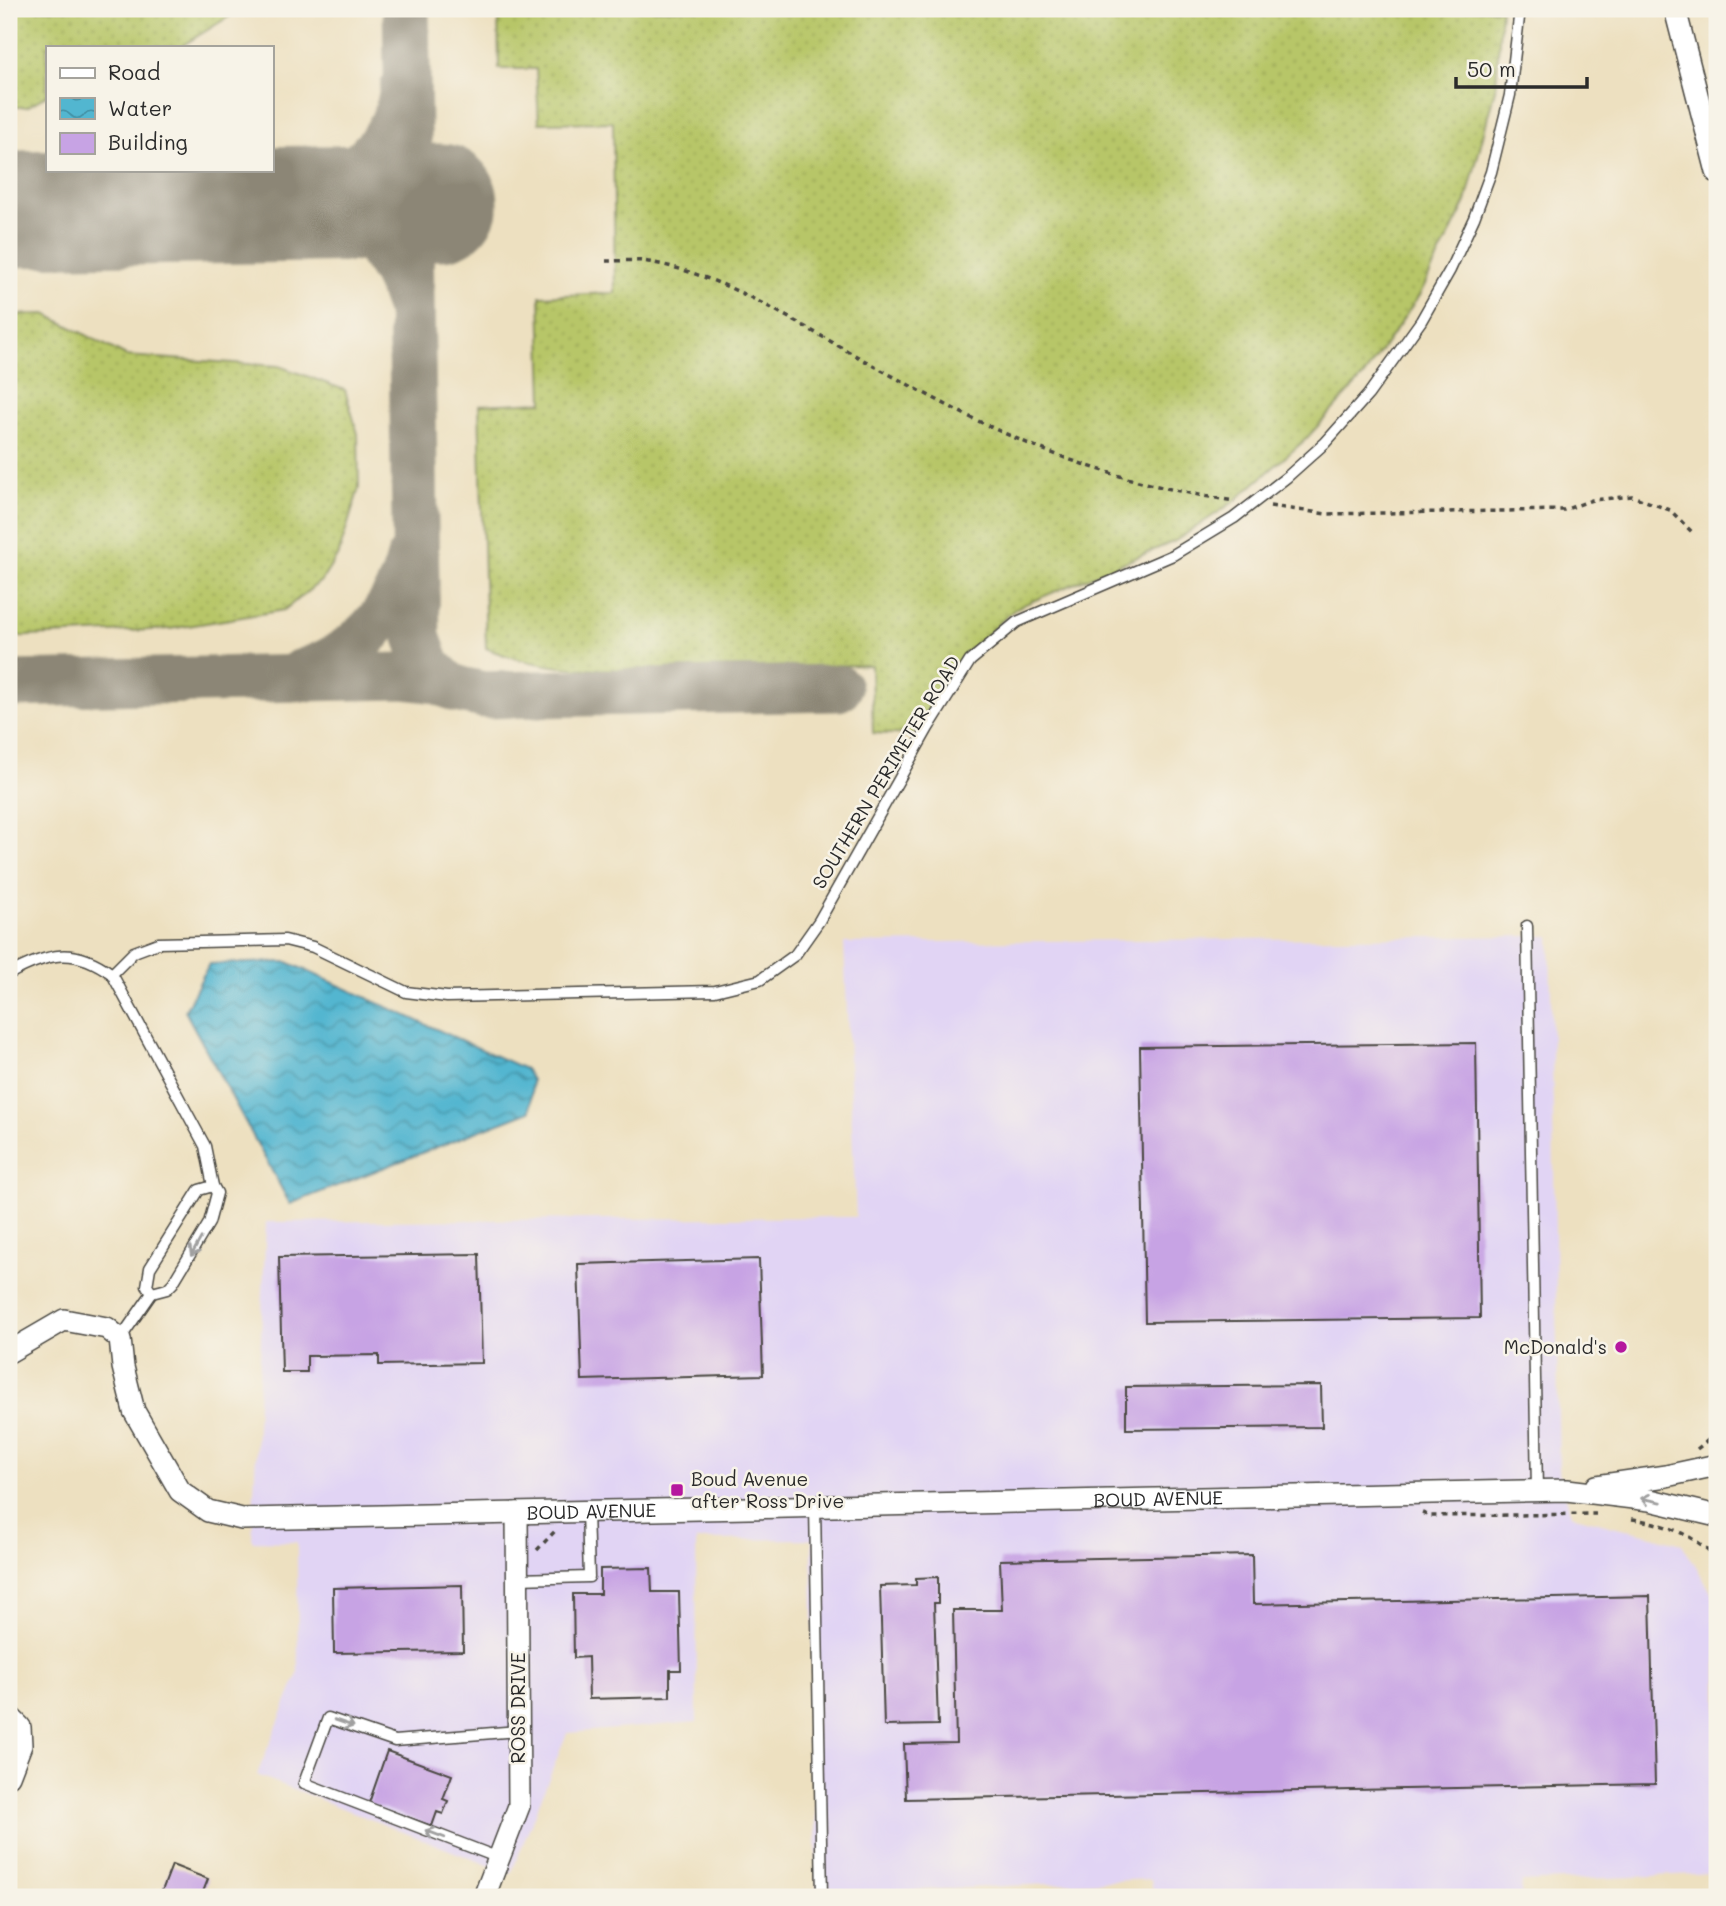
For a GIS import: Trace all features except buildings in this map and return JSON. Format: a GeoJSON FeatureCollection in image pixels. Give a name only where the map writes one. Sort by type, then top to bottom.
{"type":"FeatureCollection","features":[{"type":"Feature","properties":{"kind":"street"},"geometry":{"type":"LineString","coordinates":[[1675,9],[1717,172]]}},
{"type":"Feature","properties":{"kind":"street"},"geometry":{"type":"LineString","coordinates":[[9,1352],[64,1320],[107,1328],[120,1339]]}},
{"type":"Feature","properties":{"kind":"street","name":"BOUD AVENUE"},"geometry":{"type":"LineString","coordinates":[[120,1339],[123,1367],[134,1411],[180,1491],[208,1511],[242,1518],[517,1513],[587,1519],[815,1506],[1567,1490],[1666,1476],[1717,1465]]}},
{"type":"Feature","properties":{"kind":"street","name":"BOUD AVENUE"},"geometry":{"type":"LineString","coordinates":[[1567,1490],[1650,1500],[1717,1516]]}},
{"type":"Feature","properties":{"kind":"street","name":"ROSS DRIVE"},"geometry":{"type":"LineString","coordinates":[[484,1897],[519,1806],[518,1731],[527,1579],[517,1513]]}},
{"type":"Feature","properties":{"kind":"street"},"geometry":{"type":"LineString","coordinates":[[9,1776],[21,1745],[15,1722]]}},
{"type":"Feature","properties":{"kind":"lane","name":"SOUTHERN PERIMETER ROAD"},"geometry":{"type":"LineString","coordinates":[[112,974],[134,952],[158,943],[285,940],[313,947],[406,992],[447,997],[715,991],[760,980],[795,955],[819,921],[928,728],[970,661],[1017,622],[1173,555],[1234,518],[1325,443],[1368,395],[1421,321],[1450,270],[1474,218],[1491,173],[1510,95],[1520,9]]}},
{"type":"Feature","properties":{"kind":"lane"},"geometry":{"type":"LineString","coordinates":[[1527,926],[1537,1491]]}},
{"type":"Feature","properties":{"kind":"lane"},"geometry":{"type":"LineString","coordinates":[[9,974],[30,962],[51,956],[78,956],[95,961],[112,974],[205,1146],[213,1186],[217,1193],[209,1223],[187,1262],[167,1289],[152,1293],[120,1339]]}},
{"type":"Feature","properties":{"kind":"lane"},"geometry":{"type":"LineString","coordinates":[[152,1293],[147,1286],[150,1268],[199,1190],[213,1186]]}},
{"type":"Feature","properties":{"kind":"lane"},"geometry":{"type":"LineString","coordinates":[[815,1506],[822,1897]]}},
{"type":"Feature","properties":{"kind":"lane"},"geometry":{"type":"LineString","coordinates":[[527,1579],[589,1577],[587,1519]]}},
{"type":"Feature","properties":{"kind":"lane"},"geometry":{"type":"LineString","coordinates":[[499,1858],[304,1783],[328,1718],[395,1741],[518,1731]]}},
{"type":"Feature","properties":{"kind":"path"},"geometry":{"type":"LineString","coordinates":[[606,261],[642,261],[697,275],[771,308],[961,412],[1024,442],[1106,474],[1195,496],[1327,514],[1564,510],[1592,500],[1632,496],[1670,510],[1694,534]]}},
{"type":"Feature","properties":{"kind":"path"},"geometry":{"type":"LineString","coordinates":[[1415,1511],[1430,1516],[1598,1514]]}},
{"type":"Feature","properties":{"kind":"path"},"geometry":{"type":"LineString","coordinates":[[1625,1518],[1668,1527],[1689,1537],[1717,1558]]}},
{"type":"Feature","properties":{"kind":"path"},"geometry":{"type":"LineString","coordinates":[[527,1579],[537,1549],[559,1527],[587,1519]]}},
{"type":"Feature","properties":{"kind":"shaded area"},"geometry":{"type":"Polygon","coordinates":[[[1550,936],[1559,1472],[1571,1515],[1682,1544],[1717,1602],[1717,1873],[1522,1882],[1521,1897],[1154,1897],[1151,1879],[817,1895],[812,1539],[696,1540],[697,1722],[567,1733],[511,1874],[257,1775],[298,1674],[297,1542],[252,1541],[266,1222],[856,1217],[844,943],[1550,936]]]}},
{"type":"Feature","properties":{"kind":"green space"},"geometry":{"type":"Polygon","coordinates":[[[9,9],[241,9],[182,46],[46,46],[46,96],[27,107],[9,107],[9,9]]]}},
{"type":"Feature","properties":{"kind":"green space"},"geometry":{"type":"Polygon","coordinates":[[[498,9],[1501,9],[1496,85],[1466,202],[1419,296],[1363,377],[1305,440],[1232,503],[1175,541],[1016,608],[965,654],[912,735],[873,733],[871,665],[588,669],[536,663],[486,648],[479,405],[543,402],[540,296],[615,293],[613,122],[539,123],[536,69],[499,69],[498,9]]]}},
{"type":"Feature","properties":{"kind":"green space"},"geometry":{"type":"Polygon","coordinates":[[[46,314],[126,356],[279,366],[345,390],[358,434],[359,488],[339,553],[322,580],[284,610],[170,629],[9,637],[9,315],[46,314]]]}},
{"type":"Feature","properties":{"kind":"water"},"geometry":{"type":"Polygon","coordinates":[[[287,962],[525,1069],[532,1080],[530,1111],[290,1204],[185,1011],[209,964],[287,962]]]}},
{"type":"Feature","properties":{"kind":"taxiway"},"geometry":{"type":"LineString","coordinates":[[406,9],[417,637],[428,666],[448,685]]}},
{"type":"Feature","properties":{"kind":"taxiway"},"geometry":{"type":"LineString","coordinates":[[274,205],[339,178],[373,152],[387,135],[397,114],[403,89]]}},
{"type":"Feature","properties":{"kind":"taxiway"},"geometry":{"type":"LineString","coordinates":[[274,205],[318,209],[350,222],[376,244],[386,258],[408,304]]}},
{"type":"Feature","properties":{"kind":"taxiway"},"geometry":{"type":"LineString","coordinates":[[300,673],[339,656],[371,630],[395,597],[410,557]]}},
{"type":"Feature","properties":{"kind":"taxiway"},"geometry":{"type":"LineString","coordinates":[[9,684],[403,676],[436,680],[460,690],[484,695],[838,688]]}},
{"type":"Feature","properties":{"kind":"runway"},"geometry":{"type":"LineString","coordinates":[[9,209],[440,202]]}},
{"type":"Feature","properties":{"kind":"place","name":"McDonald's"},"geometry":{"type":"Point","coordinates":[1621,1347]}},
{"type":"Feature","properties":{"kind":"place","name":"Boud Avenue after Ross Drive"},"geometry":{"type":"Point","coordinates":[677,1490]}}]}
